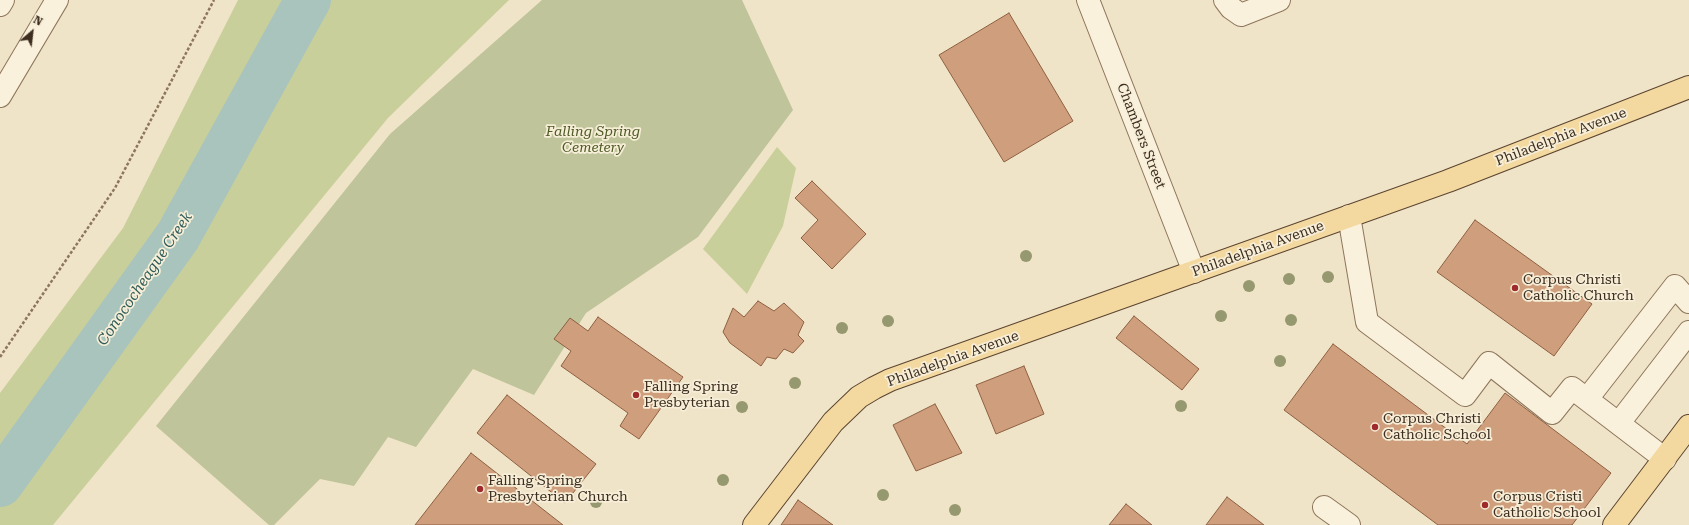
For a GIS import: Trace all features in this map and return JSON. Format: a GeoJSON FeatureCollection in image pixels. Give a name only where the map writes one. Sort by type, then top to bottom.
{"type":"FeatureCollection","features":[{"type":"Feature","properties":{"kind":"main road","name":"Philadelphia Avenue"},"geometry":{"type":"LineString","coordinates":[[754,525],[834,422],[859,397],[890,380],[1455,178],[1689,87]]}},
{"type":"Feature","properties":{"kind":"main road"},"geometry":{"type":"LineString","coordinates":[[1614,525],[1689,426]]}},
{"type":"Feature","properties":{"kind":"street"},"geometry":{"type":"LineString","coordinates":[[0,5],[3,0]]}},
{"type":"Feature","properties":{"kind":"street"},"geometry":{"type":"LineString","coordinates":[[0,96],[57,0]]}},
{"type":"Feature","properties":{"kind":"street","name":"Chambers Street"},"geometry":{"type":"LineString","coordinates":[[1088,0],[1194,272]]}},
{"type":"Feature","properties":{"kind":"street"},"geometry":{"type":"LineString","coordinates":[[1225,0],[1231,8],[1241,15],[1279,0]]}},
{"type":"Feature","properties":{"kind":"street"},"geometry":{"type":"LineString","coordinates":[[1349,216],[1366,322],[1465,395],[1489,363],[1552,413],[1572,388],[1665,459]]}},
{"type":"Feature","properties":{"kind":"street"},"geometry":{"type":"LineString","coordinates":[[1587,399],[1675,286],[1689,302]]}},
{"type":"Feature","properties":{"kind":"street"},"geometry":{"type":"LineString","coordinates":[[1619,423],[1689,332]]}},
{"type":"Feature","properties":{"kind":"street"},"geometry":{"type":"LineString","coordinates":[[1324,507],[1349,525]]}},
{"type":"Feature","properties":{"kind":"path"},"geometry":{"type":"LineString","coordinates":[[0,357],[115,188],[214,0]]}},
{"type":"Feature","properties":{"kind":"green space"},"geometry":{"type":"Polygon","coordinates":[[[238,0],[509,0],[388,118],[53,525],[0,525],[0,393],[123,228],[238,0]]]}},
{"type":"Feature","properties":{"kind":"green space","name":"Falling Spring Cemetery"},"geometry":{"type":"Polygon","coordinates":[[[542,0],[742,0],[793,110],[698,237],[586,313],[534,395],[473,369],[416,447],[388,437],[354,486],[320,479],[274,525],[269,525],[156,426],[390,134],[542,0]]]}},
{"type":"Feature","properties":{"kind":"green space"},"geometry":{"type":"Polygon","coordinates":[[[777,147],[796,168],[783,226],[747,294],[703,249],[777,147]]]}},
{"type":"Feature","properties":{"kind":"building"},"geometry":{"type":"Polygon","coordinates":[[[1009,13],[1073,121],[1004,162],[939,55],[1009,13]]]}},
{"type":"Feature","properties":{"kind":"building"},"geometry":{"type":"Polygon","coordinates":[[[812,181],[866,234],[832,269],[801,238],[818,220],[795,198],[812,181]]]}},
{"type":"Feature","properties":{"kind":"building","name":"Corpus Christi Catholic Church"},"geometry":{"type":"Polygon","coordinates":[[[1475,220],[1592,304],[1554,356],[1437,272],[1475,220]]]}},
{"type":"Feature","properties":{"kind":"building"},"geometry":{"type":"Polygon","coordinates":[[[758,301],[774,311],[784,303],[804,322],[798,335],[804,341],[793,353],[784,349],[776,359],[767,357],[761,366],[730,343],[723,332],[733,308],[744,317],[758,301]]]}},
{"type":"Feature","properties":{"kind":"building"},"geometry":{"type":"Polygon","coordinates":[[[1134,316],[1199,369],[1182,390],[1116,338],[1134,316]]]}},
{"type":"Feature","properties":{"kind":"building","name":"Falling Spring Presbyterian"},"geometry":{"type":"Polygon","coordinates":[[[598,317],[683,377],[639,439],[620,426],[628,413],[561,366],[571,351],[554,339],[570,318],[588,331],[598,317]]]}},
{"type":"Feature","properties":{"kind":"building","name":"Corpus Christi Catholic School"},"geometry":{"type":"Polygon","coordinates":[[[1333,344],[1467,444],[1505,393],[1611,473],[1572,525],[1438,525],[1284,410],[1333,344]]]}},
{"type":"Feature","properties":{"kind":"building"},"geometry":{"type":"Polygon","coordinates":[[[1024,366],[1044,414],[996,434],[976,385],[1024,366]]]}},
{"type":"Feature","properties":{"kind":"building"},"geometry":{"type":"Polygon","coordinates":[[[507,395],[596,464],[565,503],[477,433],[507,395]]]}},
{"type":"Feature","properties":{"kind":"building"},"geometry":{"type":"Polygon","coordinates":[[[935,404],[962,453],[916,471],[893,425],[935,404]]]}},
{"type":"Feature","properties":{"kind":"building","name":"Falling Spring Presbyterian Church"},"geometry":{"type":"Polygon","coordinates":[[[471,453],[563,525],[415,525],[471,453]]]}},
{"type":"Feature","properties":{"kind":"building"},"geometry":{"type":"Polygon","coordinates":[[[1227,497],[1264,525],[1206,525],[1227,497]]]}},
{"type":"Feature","properties":{"kind":"building"},"geometry":{"type":"Polygon","coordinates":[[[798,500],[833,525],[781,525],[798,500]]]}},
{"type":"Feature","properties":{"kind":"building"},"geometry":{"type":"Polygon","coordinates":[[[1126,504],[1152,525],[1109,525],[1126,504]]]}},
{"type":"Feature","properties":{"kind":"waterway","name":"Conococheague Creek"},"geometry":{"type":"LineString","coordinates":[[0,484],[178,236],[308,0]]}},
{"type":"Feature","properties":{"kind":"place","name":"Corpus Christi Catholic Church"},"geometry":{"type":"Point","coordinates":[1515,288]}},
{"type":"Feature","properties":{"kind":"place","name":"Falling Spring Presbyterian"},"geometry":{"type":"Point","coordinates":[636,395]}},
{"type":"Feature","properties":{"kind":"place","name":"Corpus Christi Catholic School"},"geometry":{"type":"Point","coordinates":[1375,427]}},
{"type":"Feature","properties":{"kind":"place","name":"Falling Spring Presbyterian Church"},"geometry":{"type":"Point","coordinates":[480,489]}},
{"type":"Feature","properties":{"kind":"place","name":"Corpus Cristi Catholic School"},"geometry":{"type":"Point","coordinates":[1485,505]}}]}
